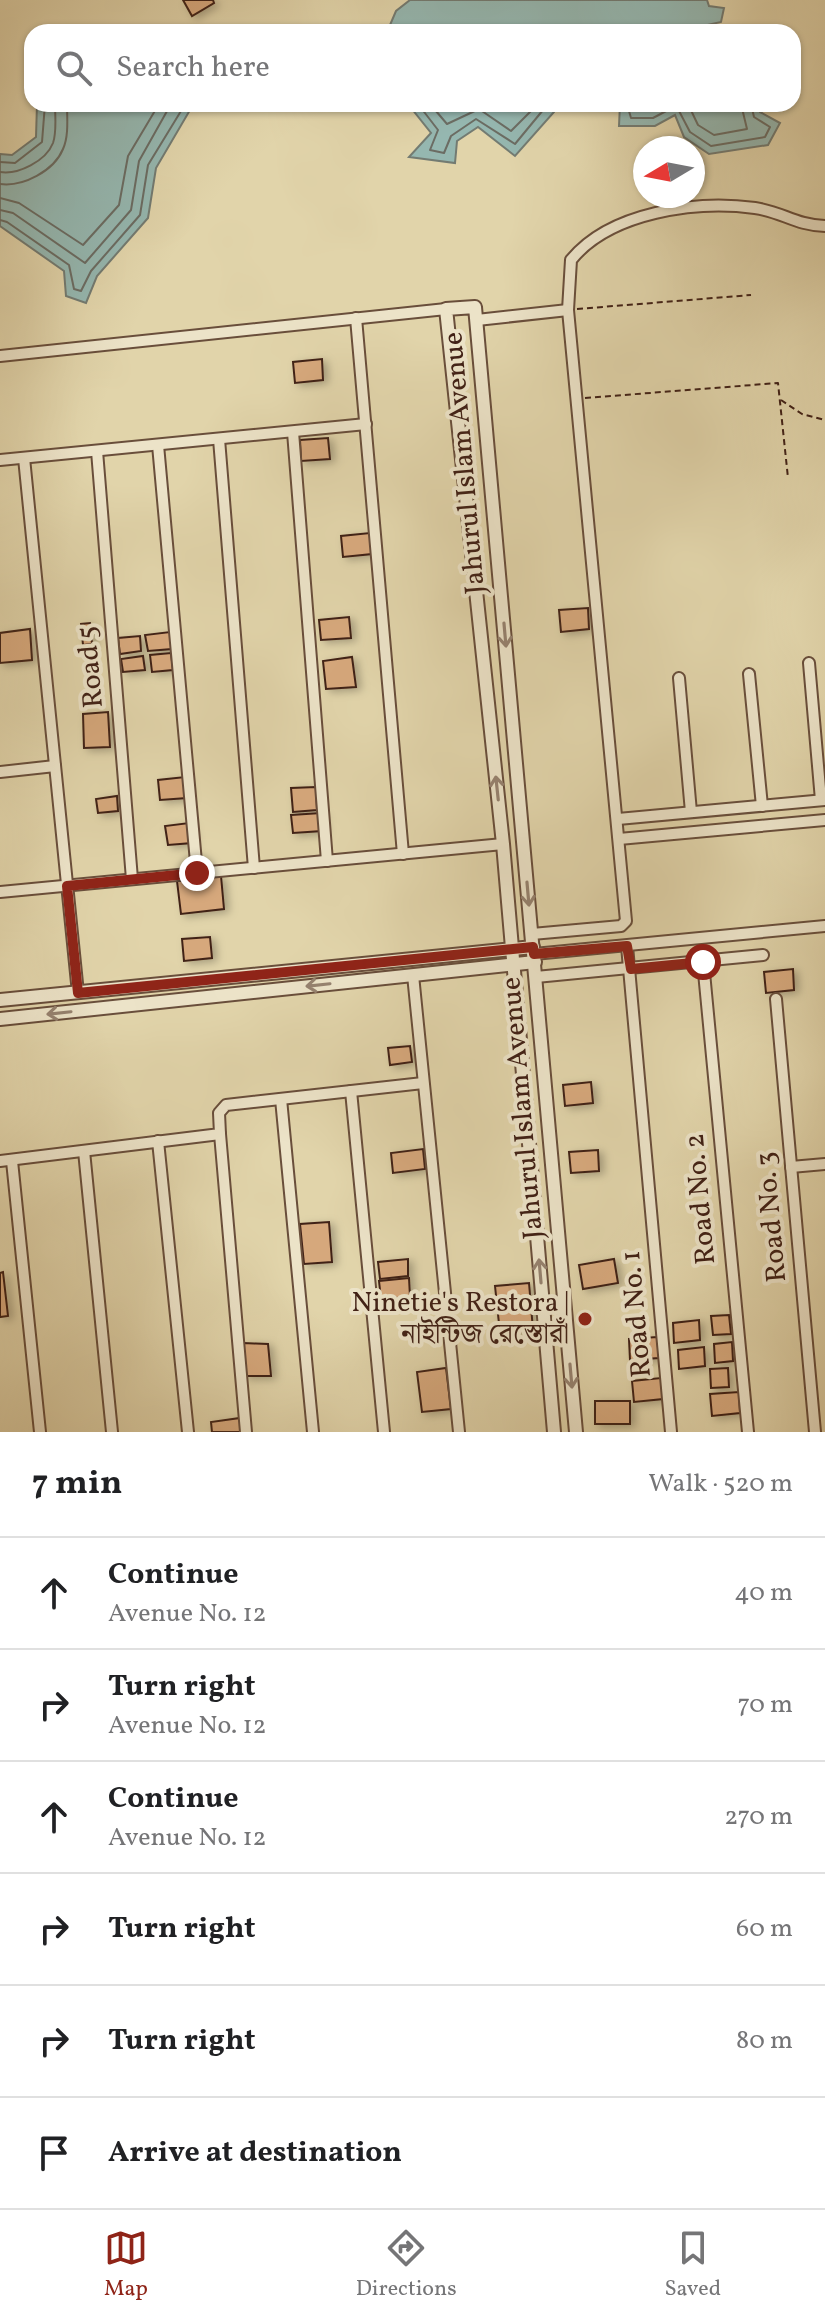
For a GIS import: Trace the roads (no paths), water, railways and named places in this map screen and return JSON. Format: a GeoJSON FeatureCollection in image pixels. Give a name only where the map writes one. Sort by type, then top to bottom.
{"type":"FeatureCollection","features":[{"type":"Feature","properties":{"kind":"street"},"geometry":{"type":"LineString","coordinates":[[0,1019],[514,964],[533,949],[624,925],[618,819],[568,310],[571,260],[602,234],[637,218],[707,207],[753,208],[781,214],[802,226],[825,226]]}},
{"type":"Feature","properties":{"kind":"street","name":"Jahurul Islam Avenue"},"geometry":{"type":"LineString","coordinates":[[554,1432],[503,844],[446,309],[475,307],[477,320],[576,1432]]}},
{"type":"Feature","properties":{"kind":"street"},"geometry":{"type":"LineString","coordinates":[[0,356],[446,309]]}},
{"type":"Feature","properties":{"kind":"street"},"geometry":{"type":"LineString","coordinates":[[477,320],[568,310]]}},
{"type":"Feature","properties":{"kind":"street"},"geometry":{"type":"LineString","coordinates":[[356,318],[403,854]]}},
{"type":"Feature","properties":{"kind":"street"},"geometry":{"type":"LineString","coordinates":[[0,460],[366,424]]}},
{"type":"Feature","properties":{"kind":"street"},"geometry":{"type":"LineString","coordinates":[[293,432],[327,861]]}},
{"type":"Feature","properties":{"kind":"street"},"geometry":{"type":"LineString","coordinates":[[219,439],[254,868]]}},
{"type":"Feature","properties":{"kind":"street"},"geometry":{"type":"LineString","coordinates":[[158,445],[197,873]]}},
{"type":"Feature","properties":{"kind":"street","name":"Road 5"},"geometry":{"type":"LineString","coordinates":[[97,451],[132,879]]}},
{"type":"Feature","properties":{"kind":"street"},"geometry":{"type":"LineString","coordinates":[[24,458],[78,993]]}},
{"type":"Feature","properties":{"kind":"street"},"geometry":{"type":"LineString","coordinates":[[618,819],[823,800],[809,663]]}},
{"type":"Feature","properties":{"kind":"street"},"geometry":{"type":"LineString","coordinates":[[749,674],[762,806]]}},
{"type":"Feature","properties":{"kind":"street"},"geometry":{"type":"LineString","coordinates":[[679,678],[691,812]]}},
{"type":"Feature","properties":{"kind":"street"},"geometry":{"type":"LineString","coordinates":[[0,772],[55,766]]}},
{"type":"Feature","properties":{"kind":"street"},"geometry":{"type":"LineString","coordinates":[[619,839],[825,820]]}},
{"type":"Feature","properties":{"kind":"street"},"geometry":{"type":"LineString","coordinates":[[0,892],[503,844]]}},
{"type":"Feature","properties":{"kind":"street"},"geometry":{"type":"LineString","coordinates":[[0,1000],[512,949],[627,946],[825,926]]}},
{"type":"Feature","properties":{"kind":"street","name":"Road No. 1"},"geometry":{"type":"LineString","coordinates":[[627,946],[671,1432]]}},
{"type":"Feature","properties":{"kind":"street"},"geometry":{"type":"LineString","coordinates":[[536,977],[763,955]]}},
{"type":"Feature","properties":{"kind":"street","name":"Road No. 2"},"geometry":{"type":"LineString","coordinates":[[703,962],[748,1432]]}},
{"type":"Feature","properties":{"kind":"street"},"geometry":{"type":"LineString","coordinates":[[413,975],[459,1432]]}},
{"type":"Feature","properties":{"kind":"street","name":"Road No. 3"},"geometry":{"type":"LineString","coordinates":[[776,999],[820,1432]]}},
{"type":"Feature","properties":{"kind":"street"},"geometry":{"type":"LineString","coordinates":[[246,1432],[219,1113],[226,1105],[423,1083]]}},
{"type":"Feature","properties":{"kind":"street"},"geometry":{"type":"LineString","coordinates":[[351,1091],[384,1432]]}},
{"type":"Feature","properties":{"kind":"street"},"geometry":{"type":"LineString","coordinates":[[281,1099],[313,1432]]}},
{"type":"Feature","properties":{"kind":"street"},"geometry":{"type":"LineString","coordinates":[[0,1161],[220,1134]]}},
{"type":"Feature","properties":{"kind":"street"},"geometry":{"type":"LineString","coordinates":[[158,1141],[188,1432]]}},
{"type":"Feature","properties":{"kind":"street"},"geometry":{"type":"LineString","coordinates":[[84,1151],[112,1432]]}},
{"type":"Feature","properties":{"kind":"street"},"geometry":{"type":"LineString","coordinates":[[12,1161],[40,1432]]}},
{"type":"Feature","properties":{"kind":"street"},"geometry":{"type":"LineString","coordinates":[[791,1167],[825,1164]]}},
{"type":"Feature","properties":{"kind":"water"},"geometry":{"type":"Polygon","coordinates":[[[410,0],[707,0],[709,6],[724,8],[721,22],[712,24],[390,24],[396,11],[410,0]]]}},
{"type":"Feature","properties":{"kind":"water"},"geometry":{"type":"Polygon","coordinates":[[[37,112],[189,112],[156,168],[148,218],[97,276],[86,303],[66,296],[64,271],[0,226],[0,154],[12,155],[36,137],[37,112]]]}},
{"type":"Feature","properties":{"kind":"water"},"geometry":{"type":"Polygon","coordinates":[[[414,112],[554,112],[515,156],[478,127],[457,141],[455,163],[409,157],[431,133],[414,112]]]}},
{"type":"Feature","properties":{"kind":"water"},"geometry":{"type":"Polygon","coordinates":[[[620,112],[760,112],[780,123],[768,145],[709,154],[705,151],[705,136],[684,136],[675,115],[655,126],[619,126],[620,112]]]}},
{"type":"Feature","properties":{"kind":"place","name":"Ninetie's Restora | নাইন্টিজ রেস্তোরাঁ"},"geometry":{"type":"Point","coordinates":[585,1319]}}]}
